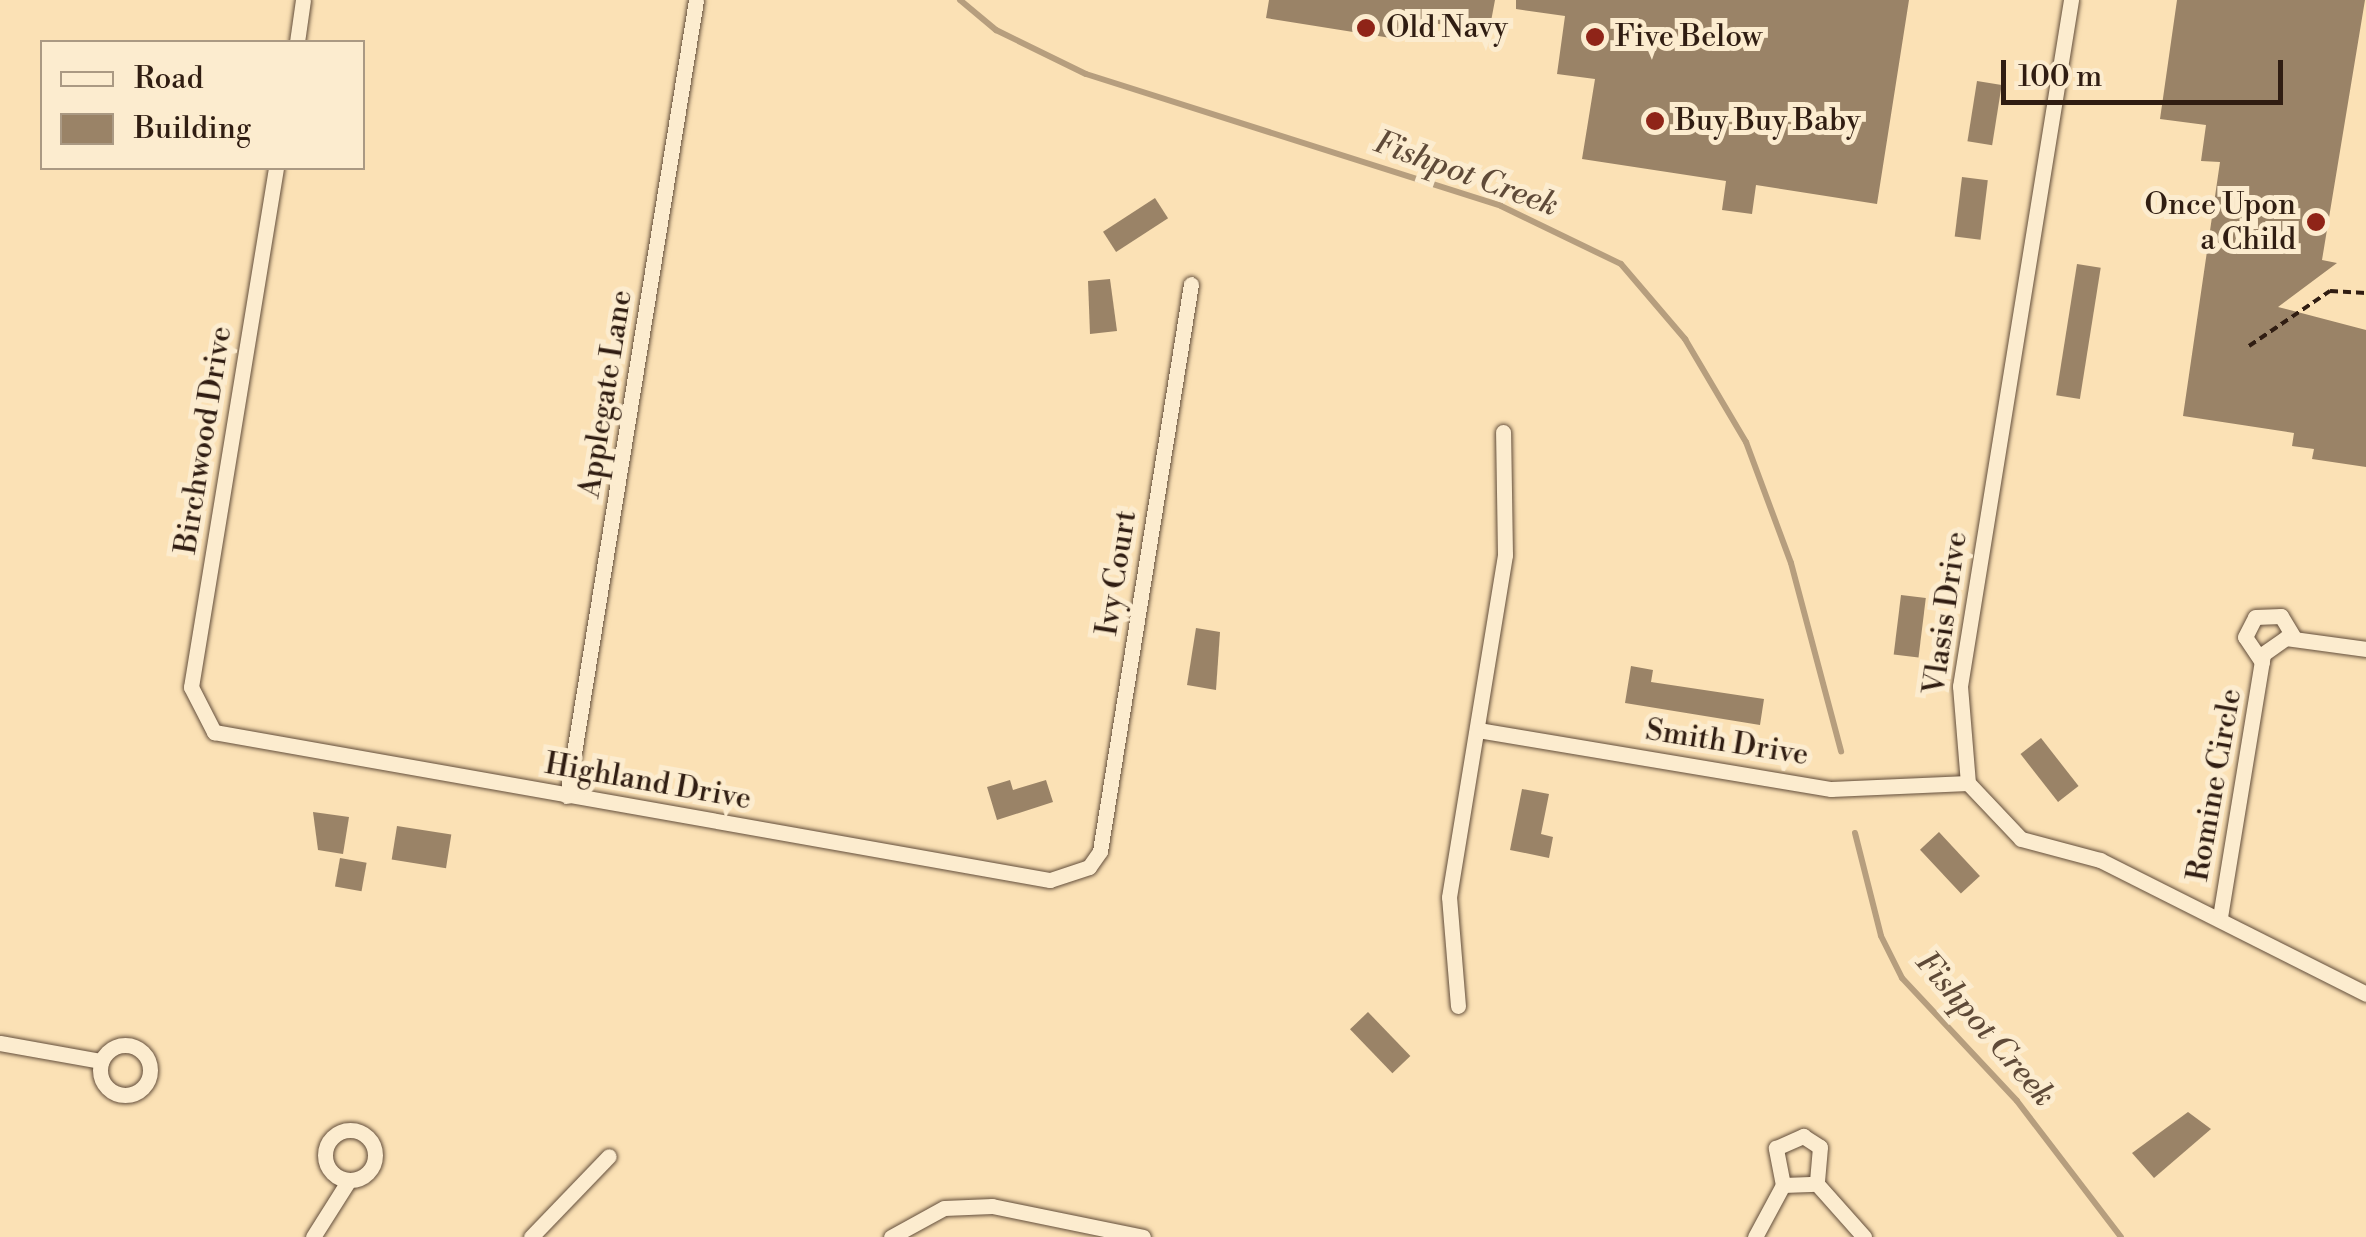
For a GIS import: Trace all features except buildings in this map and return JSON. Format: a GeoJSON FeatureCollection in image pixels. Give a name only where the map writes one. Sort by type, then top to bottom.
{"type":"FeatureCollection","features":[{"type":"Feature","properties":{"kind":"street"},"geometry":{"type":"LineString","coordinates":[[296,40],[304,0]]}},
{"type":"Feature","properties":{"kind":"street","name":"Applegate Lane"},"geometry":{"type":"LineString","coordinates":[[567,796],[696,0]]}},
{"type":"Feature","properties":{"kind":"street","name":"Vlasis Drive"},"geometry":{"type":"LineString","coordinates":[[1968,783],[1960,686],[2071,0]]}},
{"type":"Feature","properties":{"kind":"street","name":"Birchwood Drive"},"geometry":{"type":"LineString","coordinates":[[202,720],[191,687],[276,170]]}},
{"type":"Feature","properties":{"kind":"street","name":"Ivy Court"},"geometry":{"type":"LineString","coordinates":[[1089,867],[1100,851],[1192,284]]}},
{"type":"Feature","properties":{"kind":"street"},"geometry":{"type":"LineString","coordinates":[[1458,1006],[1450,898],[1507,528],[1503,432]]}},
{"type":"Feature","properties":{"kind":"street","name":"Romine Circle"},"geometry":{"type":"LineString","coordinates":[[2262,662],[2245,637],[2255,617],[2281,616],[2294,638]]}},
{"type":"Feature","properties":{"kind":"street","name":"Romine Circle"},"geometry":{"type":"LineString","coordinates":[[2220,917],[2262,662],[2272,642],[2294,638],[2366,649]]}},
{"type":"Feature","properties":{"kind":"street","name":"Highland Drive"},"geometry":{"type":"LineString","coordinates":[[202,720],[226,740],[1050,880],[1089,867]]}},
{"type":"Feature","properties":{"kind":"street","name":"Smith Drive"},"geometry":{"type":"LineString","coordinates":[[1478,730],[1831,788],[1868,791],[1968,783]]}},
{"type":"Feature","properties":{"kind":"street"},"geometry":{"type":"LineString","coordinates":[[1968,783],[2021,839],[2100,860],[2220,917],[2366,994]]}},
{"type":"Feature","properties":{"kind":"street"},"geometry":{"type":"LineString","coordinates":[[0,1043],[101,1061]]}},
{"type":"Feature","properties":{"kind":"street"},"geometry":{"type":"LineString","coordinates":[[1755,1237],[1783,1185],[1776,1148],[1804,1136],[1820,1148],[1816,1184],[1864,1237]]}},
{"type":"Feature","properties":{"kind":"street"},"geometry":{"type":"LineString","coordinates":[[532,1237],[609,1156]]}},
{"type":"Feature","properties":{"kind":"street"},"geometry":{"type":"LineString","coordinates":[[313,1237],[350,1180]]}},
{"type":"Feature","properties":{"kind":"street"},"geometry":{"type":"LineString","coordinates":[[1783,1185],[1816,1184]]}},
{"type":"Feature","properties":{"kind":"street"},"geometry":{"type":"LineString","coordinates":[[891,1237],[944,1208],[992,1206],[1143,1237]]}},
{"type":"Feature","properties":{"kind":"path"},"geometry":{"type":"LineString","coordinates":[[2248,346],[2330,291],[2366,293]]}},
{"type":"Feature","properties":{"kind":"waterway","name":"Fishpot Creek"},"geometry":{"type":"LineString","coordinates":[[960,0],[996,30],[1086,74],[1501,206],[1621,264],[1685,339],[1746,442],[1791,563],[1841,751]]}},
{"type":"Feature","properties":{"kind":"waterway","name":"Fishpot Creek"},"geometry":{"type":"LineString","coordinates":[[1855,833],[1881,936],[1902,978],[2017,1101],[2121,1237]]}},
{"type":"Feature","properties":{"kind":"place","name":"Old Navy"},"geometry":{"type":"Point","coordinates":[1366,28]}},
{"type":"Feature","properties":{"kind":"place","name":"Five Below"},"geometry":{"type":"Point","coordinates":[1595,37]}},
{"type":"Feature","properties":{"kind":"place","name":"Buy Buy Baby"},"geometry":{"type":"Point","coordinates":[1655,121]}},
{"type":"Feature","properties":{"kind":"place","name":"Once Upon a Child"},"geometry":{"type":"Point","coordinates":[2316,222]}}]}
